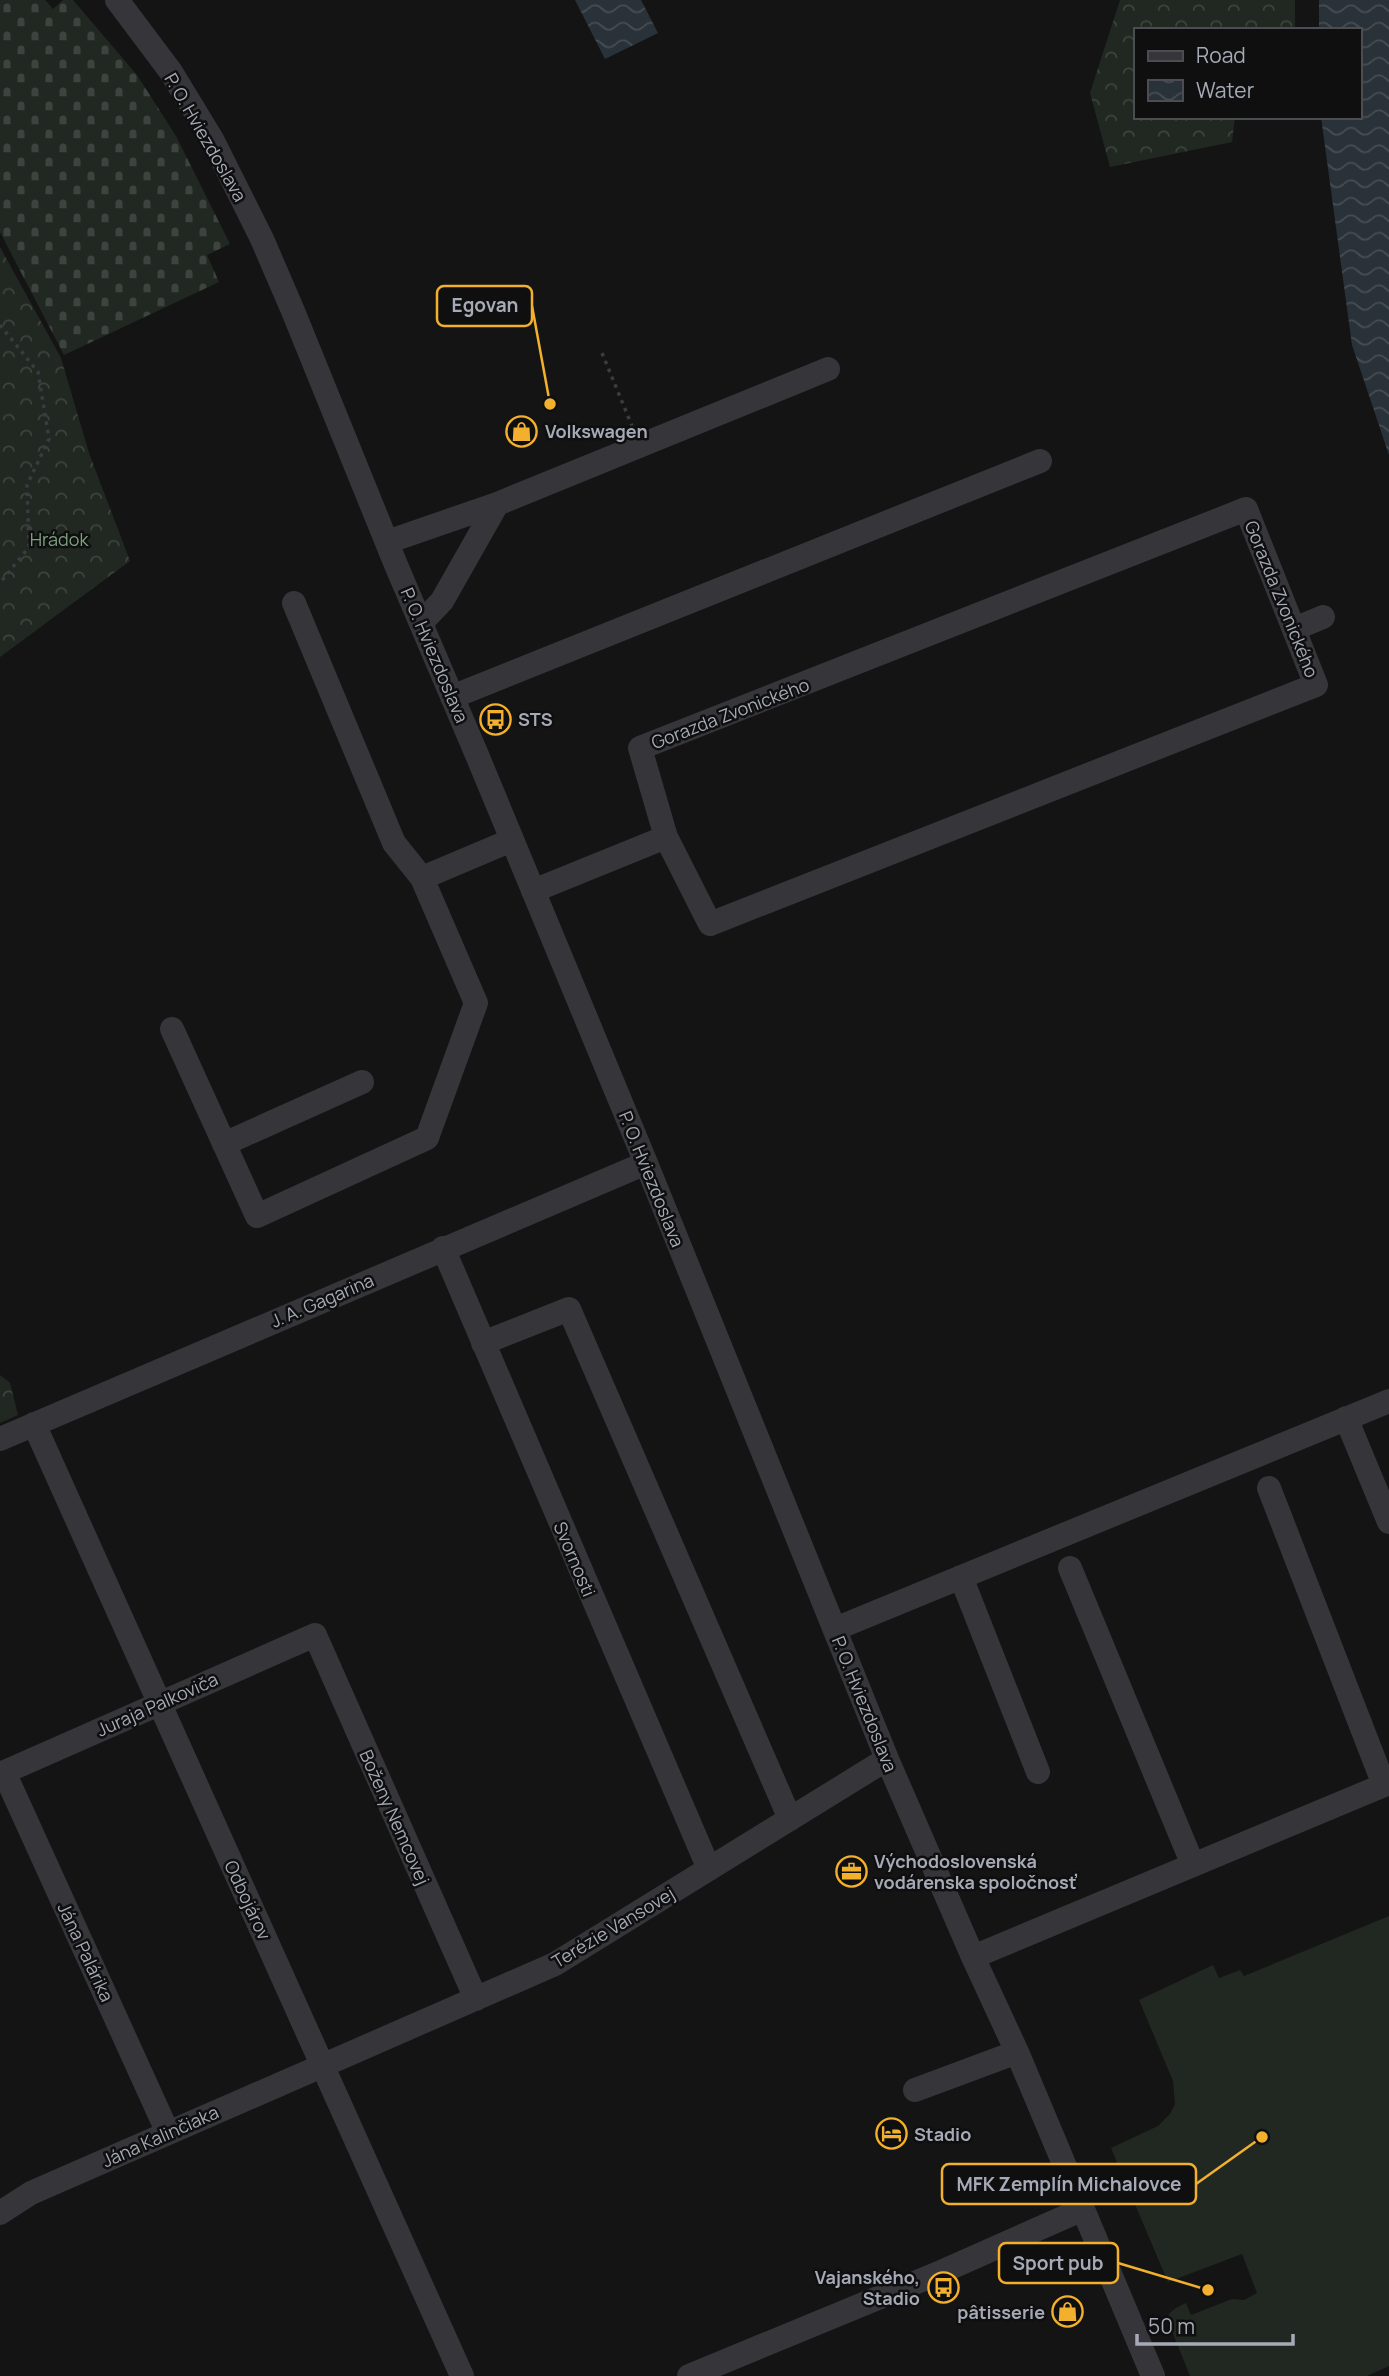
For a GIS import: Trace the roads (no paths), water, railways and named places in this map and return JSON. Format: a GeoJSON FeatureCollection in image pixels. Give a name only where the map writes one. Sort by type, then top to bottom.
{"type":"FeatureCollection","features":[{"type":"Feature","properties":{"kind":"street","name":"P. O. Hviezdoslava"},"geometry":{"type":"LineString","coordinates":[[117,0],[186,95],[234,181],[293,311],[646,1163],[887,1759],[1017,2052],[1153,2376]]}},
{"type":"Feature","properties":{"kind":"street"},"geometry":{"type":"LineString","coordinates":[[387,542],[497,504],[828,369]]}},
{"type":"Feature","properties":{"kind":"street"},"geometry":{"type":"LineString","coordinates":[[453,697],[1040,461]]}},
{"type":"Feature","properties":{"kind":"street"},"geometry":{"type":"LineString","coordinates":[[421,623],[442,601],[497,504]]}},
{"type":"Feature","properties":{"kind":"street","name":"Gorazda Zvonického"},"geometry":{"type":"LineString","coordinates":[[1246,509],[1316,685],[710,923],[666,838],[640,748],[1246,509]]}},
{"type":"Feature","properties":{"kind":"street"},"geometry":{"type":"LineString","coordinates":[[172,1029],[257,1216],[427,1138],[477,1003],[422,878],[394,843],[294,603]]}},
{"type":"Feature","properties":{"kind":"street"},"geometry":{"type":"LineString","coordinates":[[1294,629],[1323,617]]}},
{"type":"Feature","properties":{"kind":"street"},"geometry":{"type":"LineString","coordinates":[[533,891],[666,838]]}},
{"type":"Feature","properties":{"kind":"street"},"geometry":{"type":"LineString","coordinates":[[422,878],[512,840]]}},
{"type":"Feature","properties":{"kind":"street"},"geometry":{"type":"LineString","coordinates":[[224,1144],[362,1082]]}},
{"type":"Feature","properties":{"kind":"street","name":"J. A. Gagarina"},"geometry":{"type":"LineString","coordinates":[[0,1439],[646,1163]]}},
{"type":"Feature","properties":{"kind":"street","name":"Svornosti"},"geometry":{"type":"LineString","coordinates":[[443,1248],[709,1870]]}},
{"type":"Feature","properties":{"kind":"street"},"geometry":{"type":"LineString","coordinates":[[482,1343],[569,1309],[790,1819]]}},
{"type":"Feature","properties":{"kind":"street"},"geometry":{"type":"LineString","coordinates":[[835,1629],[1389,1401]]}},
{"type":"Feature","properties":{"kind":"street"},"geometry":{"type":"LineString","coordinates":[[1346,1418],[1389,1522]]}},
{"type":"Feature","properties":{"kind":"street","name":"Odbojárov"},"geometry":{"type":"LineString","coordinates":[[34,1424],[157,1703],[324,2065],[462,2376]]}},
{"type":"Feature","properties":{"kind":"street"},"geometry":{"type":"LineString","coordinates":[[973,1957],[1387,1784],[1269,1488]]}},
{"type":"Feature","properties":{"kind":"street"},"geometry":{"type":"LineString","coordinates":[[1070,1569],[1193,1865]]}},
{"type":"Feature","properties":{"kind":"street"},"geometry":{"type":"LineString","coordinates":[[961,1577],[1038,1772]]}},
{"type":"Feature","properties":{"kind":"street","name":"Juraja Palkoviča"},"geometry":{"type":"LineString","coordinates":[[2,1773],[315,1635]]}},
{"type":"Feature","properties":{"kind":"street","name":"Boženy Nemcovej"},"geometry":{"type":"LineString","coordinates":[[315,1635],[476,1998]]}},
{"type":"Feature","properties":{"kind":"street","name":"Terézie Vansovej"},"geometry":{"type":"LineString","coordinates":[[324,2065],[555,1964],[887,1759]]}},
{"type":"Feature","properties":{"kind":"street","name":"Jána Palárika"},"geometry":{"type":"LineString","coordinates":[[2,1773],[168,2133]]}},
{"type":"Feature","properties":{"kind":"street"},"geometry":{"type":"LineString","coordinates":[[915,2090],[1017,2052]]}},
{"type":"Feature","properties":{"kind":"street","name":"Jána Kalinčiaka"},"geometry":{"type":"LineString","coordinates":[[0,2213],[31,2193],[324,2065]]}},
{"type":"Feature","properties":{"kind":"street"},"geometry":{"type":"LineString","coordinates":[[689,2376],[1083,2210]]}},
{"type":"Feature","properties":{"kind":"water"},"geometry":{"type":"Polygon","coordinates":[[[575,0],[641,0],[658,33],[605,59],[575,0]]]}},
{"type":"Feature","properties":{"kind":"water"},"geometry":{"type":"Polygon","coordinates":[[[1319,0],[1389,0],[1389,455],[1352,345],[1321,119],[1361,119],[1361,28],[1319,28],[1319,0]]]}},
{"type":"Feature","properties":{"kind":"place","name":"Egovan"},"geometry":{"type":"Point","coordinates":[550,404]}},
{"type":"Feature","properties":{"kind":"place","name":"Volkswagen"},"geometry":{"type":"Point","coordinates":[522,431]}},
{"type":"Feature","properties":{"kind":"place","name":"STS"},"geometry":{"type":"Point","coordinates":[495,719]}},
{"type":"Feature","properties":{"kind":"place","name":"Východoslovenská vodárenska spoločnosť"},"geometry":{"type":"Point","coordinates":[851,1871]}},
{"type":"Feature","properties":{"kind":"place","name":"Stadio"},"geometry":{"type":"Point","coordinates":[891,2134]}},
{"type":"Feature","properties":{"kind":"place","name":"MFK Zemplín Michalovce"},"geometry":{"type":"Point","coordinates":[1262,2137]}},
{"type":"Feature","properties":{"kind":"place","name":"Vajanského, Stadio"},"geometry":{"type":"Point","coordinates":[943,2287]}},
{"type":"Feature","properties":{"kind":"place","name":"Sport pub"},"geometry":{"type":"Point","coordinates":[1208,2290]}},
{"type":"Feature","properties":{"kind":"place","name":"pâtisserie"},"geometry":{"type":"Point","coordinates":[1068,2312]}},
{"type":"Feature","properties":{"kind":"park label","name":"Hrádok"},"geometry":{"type":"Point","coordinates":[59,539]}}]}
